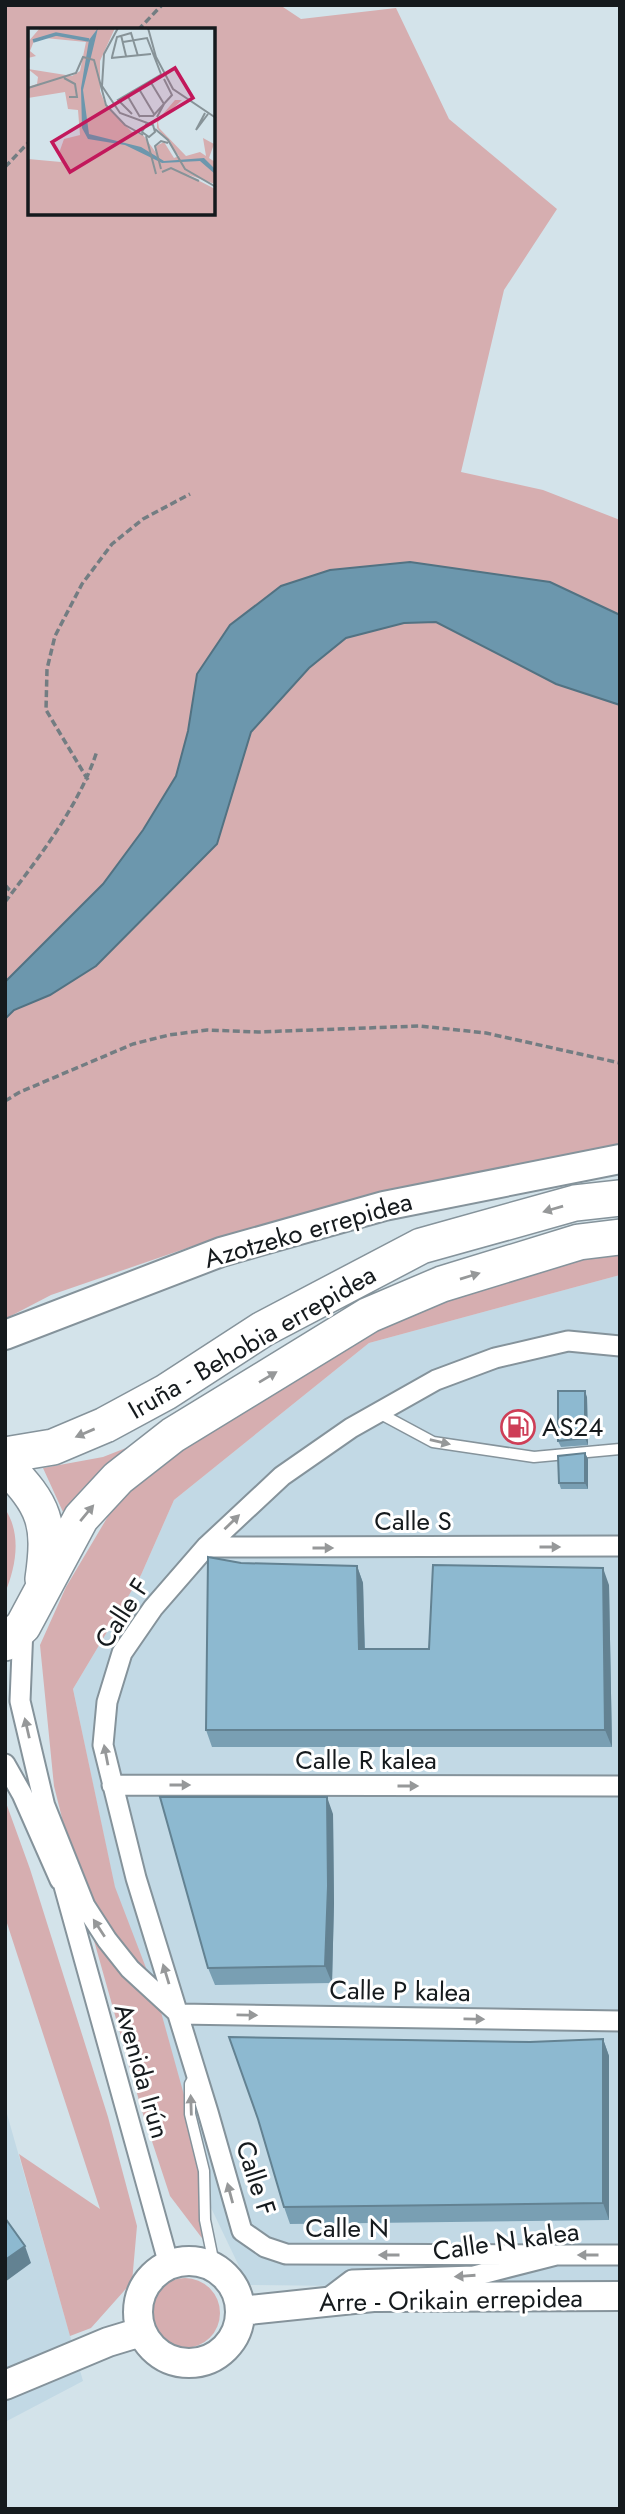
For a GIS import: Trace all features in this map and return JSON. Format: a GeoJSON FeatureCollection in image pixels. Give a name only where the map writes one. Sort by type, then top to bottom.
{"type":"FeatureCollection","features":[{"type":"Feature","properties":{"kind":"highway","name":"Iruña - Behobia errepidea"},"geometry":{"type":"LineString","coordinates":[[5,1455],[53,1447],[105,1425],[166,1392],[262,1329],[421,1246],[575,1203],[620,1198]]}},
{"type":"Feature","properties":{"kind":"highway","name":"Iruña - Behobia errepidea"},"geometry":{"type":"LineString","coordinates":[[14,1635],[41,1593],[81,1518],[118,1478],[173,1435],[369,1315],[442,1284],[579,1242],[620,1237]]}},
{"type":"Feature","properties":{"kind":"highway"},"geometry":{"type":"LineString","coordinates":[[5,1465],[31,1492],[42,1517],[48,1545],[41,1593]]}},
{"type":"Feature","properties":{"kind":"street","name":"Azotzeko errepidea"},"geometry":{"type":"LineString","coordinates":[[5,1335],[221,1252],[384,1206],[620,1159]]}},
{"type":"Feature","properties":{"kind":"street","name":"Calle F"},"geometry":{"type":"LineString","coordinates":[[265,2247],[242,2231],[136,1878],[112,1785],[103,1745],[107,1702],[122,1653],[153,1608],[206,1547],[282,1476],[351,1428],[436,1380],[495,1358],[568,1341],[620,1346]]}},
{"type":"Feature","properties":{"kind":"street","name":"Calle S"},"geometry":{"type":"LineString","coordinates":[[206,1547],[620,1546]]}},
{"type":"Feature","properties":{"kind":"street","name":"Avenida Irún"},"geometry":{"type":"LineString","coordinates":[[14,1635],[20,1701],[64,1890],[169,2265]]}},
{"type":"Feature","properties":{"kind":"street","name":"Avenida Irún"},"geometry":{"type":"LineString","coordinates":[[5,1764],[22,1794],[64,1890]]}},
{"type":"Feature","properties":{"kind":"street","name":"Calle R kalea"},"geometry":{"type":"LineString","coordinates":[[112,1785],[620,1786]]}},
{"type":"Feature","properties":{"kind":"street","name":"Avenida Irún"},"geometry":{"type":"LineString","coordinates":[[43,1801],[85,1906],[107,1940],[131,1969],[179,2014]]}},
{"type":"Feature","properties":{"kind":"street","name":"Calle P kalea"},"geometry":{"type":"LineString","coordinates":[[179,2014],[620,2021]]}},
{"type":"Feature","properties":{"kind":"street","name":"Calle N"},"geometry":{"type":"LineString","coordinates":[[265,2247],[286,2254],[308,2255],[555,2255]]}},
{"type":"Feature","properties":{"kind":"street","name":"Calle N kalea"},"geometry":{"type":"LineString","coordinates":[[322,2302],[352,2280],[474,2276],[555,2255],[620,2255]]}},
{"type":"Feature","properties":{"kind":"street"},"geometry":{"type":"LineString","coordinates":[[192,2262],[215,2269],[228,2279],[237,2294],[240,2311],[237,2329],[229,2344],[215,2356],[199,2362],[181,2363],[164,2358],[150,2347],[141,2332],[137,2316],[139,2300],[145,2286],[155,2273],[169,2265],[192,2262]]}},
{"type":"Feature","properties":{"kind":"street","name":"Arre - Orikain errepidea"},"geometry":{"type":"LineString","coordinates":[[240,2311],[373,2297],[620,2296]]}},
{"type":"Feature","properties":{"kind":"street"},"geometry":{"type":"LineString","coordinates":[[5,2385],[108,2342],[141,2332]]}},
{"type":"Feature","properties":{"kind":"lane"},"geometry":{"type":"LineString","coordinates":[[379,1413],[433,1441],[534,1457],[620,1449]]}},
{"type":"Feature","properties":{"kind":"lane"},"geometry":{"type":"LineString","coordinates":[[196,2073],[190,2084],[190,2113],[204,2171],[205,2220],[215,2269]]}},
{"type":"Feature","properties":{"kind":"path"},"geometry":{"type":"LineString","coordinates":[[140,28],[162,5]]}},
{"type":"Feature","properties":{"kind":"path"},"geometry":{"type":"LineString","coordinates":[[5,167],[28,143]]}},
{"type":"Feature","properties":{"kind":"path"},"geometry":{"type":"LineString","coordinates":[[88,779],[46,710],[47,669],[55,636],[82,584],[112,544],[143,519],[190,494]]}},
{"type":"Feature","properties":{"kind":"path"},"geometry":{"type":"LineString","coordinates":[[5,902],[52,837],[88,779],[97,751]]}},
{"type":"Feature","properties":{"kind":"path"},"geometry":{"type":"LineString","coordinates":[[5,885],[12,893]]}},
{"type":"Feature","properties":{"kind":"path"},"geometry":{"type":"LineString","coordinates":[[5,1101],[20,1092],[133,1044],[206,1030],[285,1032],[420,1026],[486,1033],[620,1063]]}},
{"type":"Feature","properties":{"kind":"shaded area"},"geometry":{"type":"Polygon","coordinates":[[[5,5],[280,5],[301,19],[396,8],[449,119],[557,209],[504,290],[461,472],[543,490],[620,520],[620,1153],[193,1246],[51,1295],[5,1319],[5,5]]]}},
{"type":"Feature","properties":{"kind":"shaded area"},"geometry":{"type":"Polygon","coordinates":[[[620,1251],[620,1275],[369,1343],[174,1500],[141,1575],[73,1689],[115,1887],[156,1994],[202,2160],[211,2250],[170,2196],[142,2111],[82,1898],[54,1786],[40,1645],[66,1587],[126,1486],[206,1428],[370,1332],[548,1258],[620,1251]]]}},
{"type":"Feature","properties":{"kind":"shaded area"},"geometry":{"type":"Polygon","coordinates":[[[620,1275],[620,2289],[248,2285],[159,2099],[73,1689],[141,1575],[174,1500],[369,1343],[620,1275]]]}},
{"type":"Feature","properties":{"kind":"shaded area"},"geometry":{"type":"Polygon","coordinates":[[[131,1446],[82,1489],[63,1512],[43,1468],[103,1457],[131,1446]]]}},
{"type":"Feature","properties":{"kind":"shaded area"},"geometry":{"type":"Polygon","coordinates":[[[5,1509],[14,1529],[16,1551],[5,1593],[5,1509]]]}},
{"type":"Feature","properties":{"kind":"shaded area"},"geometry":{"type":"Polygon","coordinates":[[[5,1800],[30,1869],[108,2117],[137,2226],[132,2282],[91,2328],[70,2336],[19,2154],[100,2209],[5,1917],[5,1800]]]}},
{"type":"Feature","properties":{"kind":"shaded area"},"geometry":{"type":"Polygon","coordinates":[[[5,2107],[83,2381],[5,2422],[5,2107]]]}},
{"type":"Feature","properties":{"kind":"shaded area"},"geometry":{"type":"Polygon","coordinates":[[[185,2278],[204,2284],[214,2294],[220,2313],[214,2332],[204,2342],[185,2348],[166,2342],[156,2332],[150,2313],[156,2294],[166,2284],[185,2278]]]}},
{"type":"Feature","properties":{"kind":"water"},"geometry":{"type":"Polygon","coordinates":[[[410,562],[550,582],[620,615],[620,705],[556,684],[436,622],[404,623],[346,638],[309,668],[251,732],[217,844],[96,966],[50,995],[14,1010],[5,1019],[5,982],[103,884],[143,830],[176,776],[188,731],[197,674],[230,625],[281,586],[330,570],[410,562]]]}},
{"type":"Feature","properties":{"kind":"building"},"geometry":{"type":"Polygon","coordinates":[[[558,1391],[585,1391],[585,1438],[558,1441],[558,1391]]]}},
{"type":"Feature","properties":{"kind":"building"},"geometry":{"type":"Polygon","coordinates":[[[585,1453],[585,1483],[559,1483],[558,1456],[585,1453]]]}},
{"type":"Feature","properties":{"kind":"building"},"geometry":{"type":"Polygon","coordinates":[[[208,1557],[241,1563],[357,1566],[359,1649],[429,1649],[433,1565],[603,1568],[605,1730],[206,1730],[208,1557]]]}},
{"type":"Feature","properties":{"kind":"building"},"geometry":{"type":"Polygon","coordinates":[[[160,1797],[327,1797],[325,1966],[208,1968],[160,1797]]]}},
{"type":"Feature","properties":{"kind":"building"},"geometry":{"type":"Polygon","coordinates":[[[229,2037],[530,2042],[603,2039],[603,2203],[284,2207],[258,2119],[229,2037]]]}},
{"type":"Feature","properties":{"kind":"building"},"geometry":{"type":"Polygon","coordinates":[[[5,2218],[25,2246],[5,2260],[5,2218]]]}},
{"type":"Feature","properties":{"kind":"place","name":"AS24"},"geometry":{"type":"Point","coordinates":[518,1427]}}]}
